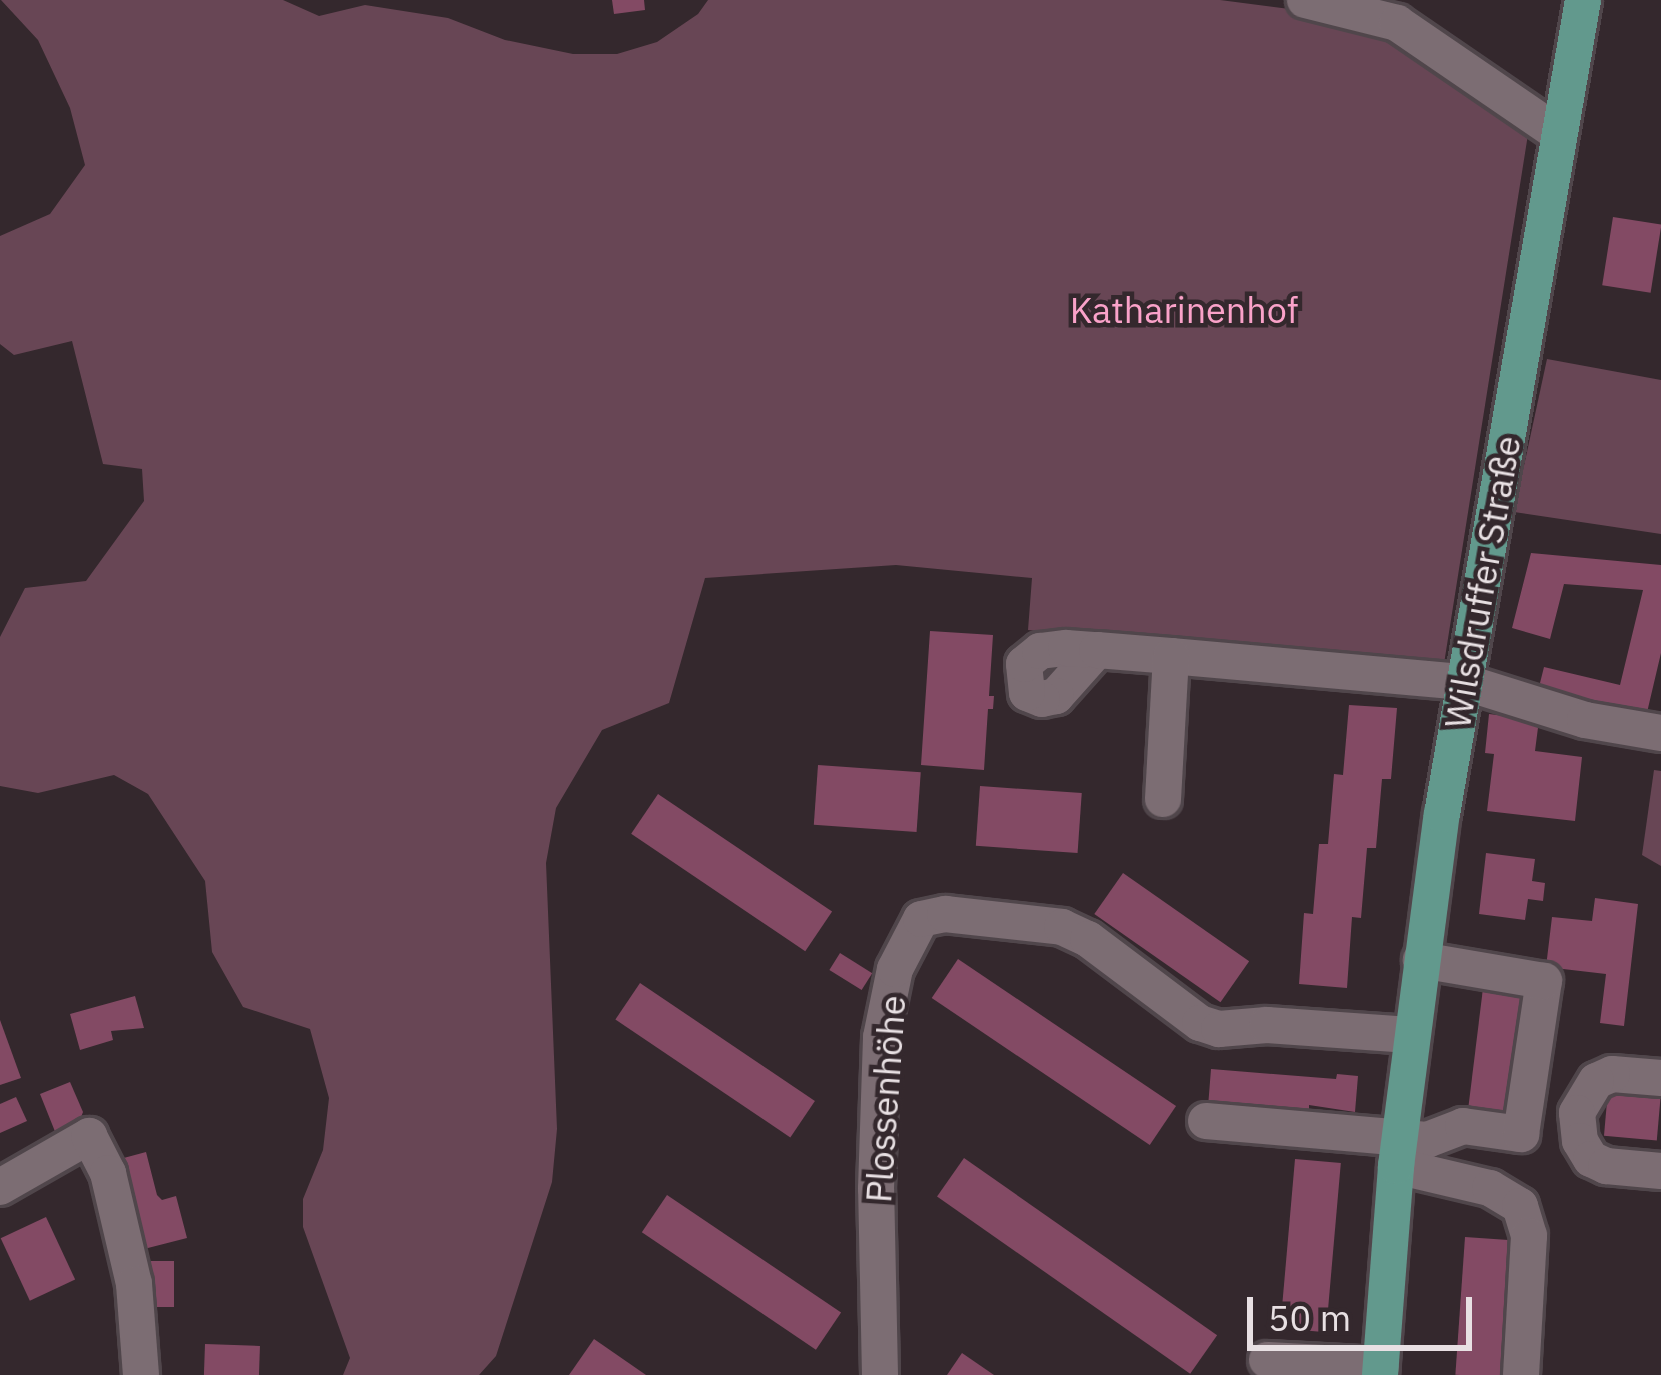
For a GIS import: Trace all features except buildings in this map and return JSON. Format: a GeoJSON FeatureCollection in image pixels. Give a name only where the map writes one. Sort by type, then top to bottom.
{"type":"FeatureCollection","features":[{"type":"Feature","properties":{"kind":"main road","name":"Wilsdruffer Straße"},"geometry":{"type":"LineString","coordinates":[[1380,1371],[1397,1152],[1421,960],[1464,682],[1583,0]]}},
{"type":"Feature","properties":{"kind":"street"},"geometry":{"type":"LineString","coordinates":[[1305,0],[1396,23],[1558,134]]}},
{"type":"Feature","properties":{"kind":"street"},"geometry":{"type":"LineString","coordinates":[[1097,650],[1464,682],[1585,719],[1661,734]]}},
{"type":"Feature","properties":{"kind":"street"},"geometry":{"type":"LineString","coordinates":[[1163,799],[1171,656]]}},
{"type":"Feature","properties":{"kind":"street","name":"Plossenhöhe"},"geometry":{"type":"LineString","coordinates":[[880,1375],[876,1190],[881,1037],[896,969],[921,920],[945,914],[1062,927],[1088,939],[1200,1023],[1219,1029],[1267,1025],[1410,1036]]}},
{"type":"Feature","properties":{"kind":"street"},"geometry":{"type":"LineString","coordinates":[[1397,1152],[1463,1126],[1521,1134],[1544,981],[1421,960]]}},
{"type":"Feature","properties":{"kind":"street"},"geometry":{"type":"LineString","coordinates":[[1661,1078],[1612,1074],[1596,1081],[1577,1113],[1580,1141],[1592,1159],[1606,1166],[1661,1171]]}},
{"type":"Feature","properties":{"kind":"street"},"geometry":{"type":"LineString","coordinates":[[1206,1121],[1397,1152],[1520,1206],[1529,1236],[1521,1375]]}},
{"type":"Feature","properties":{"kind":"street"},"geometry":{"type":"LineString","coordinates":[[0,1187],[88,1136],[108,1173],[134,1285],[141,1375]]}},
{"type":"Feature","properties":{"kind":"street"},"geometry":{"type":"LineString","coordinates":[[1267,1360],[1380,1371]]}},
{"type":"Feature","properties":{"kind":"green space","name":"Katharinenhof"},"geometry":{"type":"Polygon","coordinates":[[[1,0],[283,0],[319,16],[365,5],[448,18],[505,40],[573,54],[617,54],[657,42],[698,14],[708,0],[1220,0],[1313,12],[1392,36],[1529,128],[1443,670],[1028,630],[1032,578],[896,565],[705,578],[669,703],[602,730],[556,808],[546,863],[557,1129],[552,1182],[496,1356],[479,1375],[343,1375],[350,1358],[303,1227],[303,1199],[323,1150],[329,1098],[310,1029],[243,1007],[212,952],[205,881],[148,794],[114,775],[38,793],[0,786],[0,637],[25,588],[86,581],[144,501],[142,469],[103,464],[72,341],[14,355],[0,344],[0,236],[50,214],[85,165],[70,108],[38,40],[1,0]]]}},
{"type":"Feature","properties":{"kind":"green space"},"geometry":{"type":"Polygon","coordinates":[[[1547,359],[1661,380],[1661,534],[1514,512],[1547,359]]]}},
{"type":"Feature","properties":{"kind":"green space"},"geometry":{"type":"Polygon","coordinates":[[[1654,770],[1661,771],[1661,866],[1642,855],[1654,770]]]}}]}
